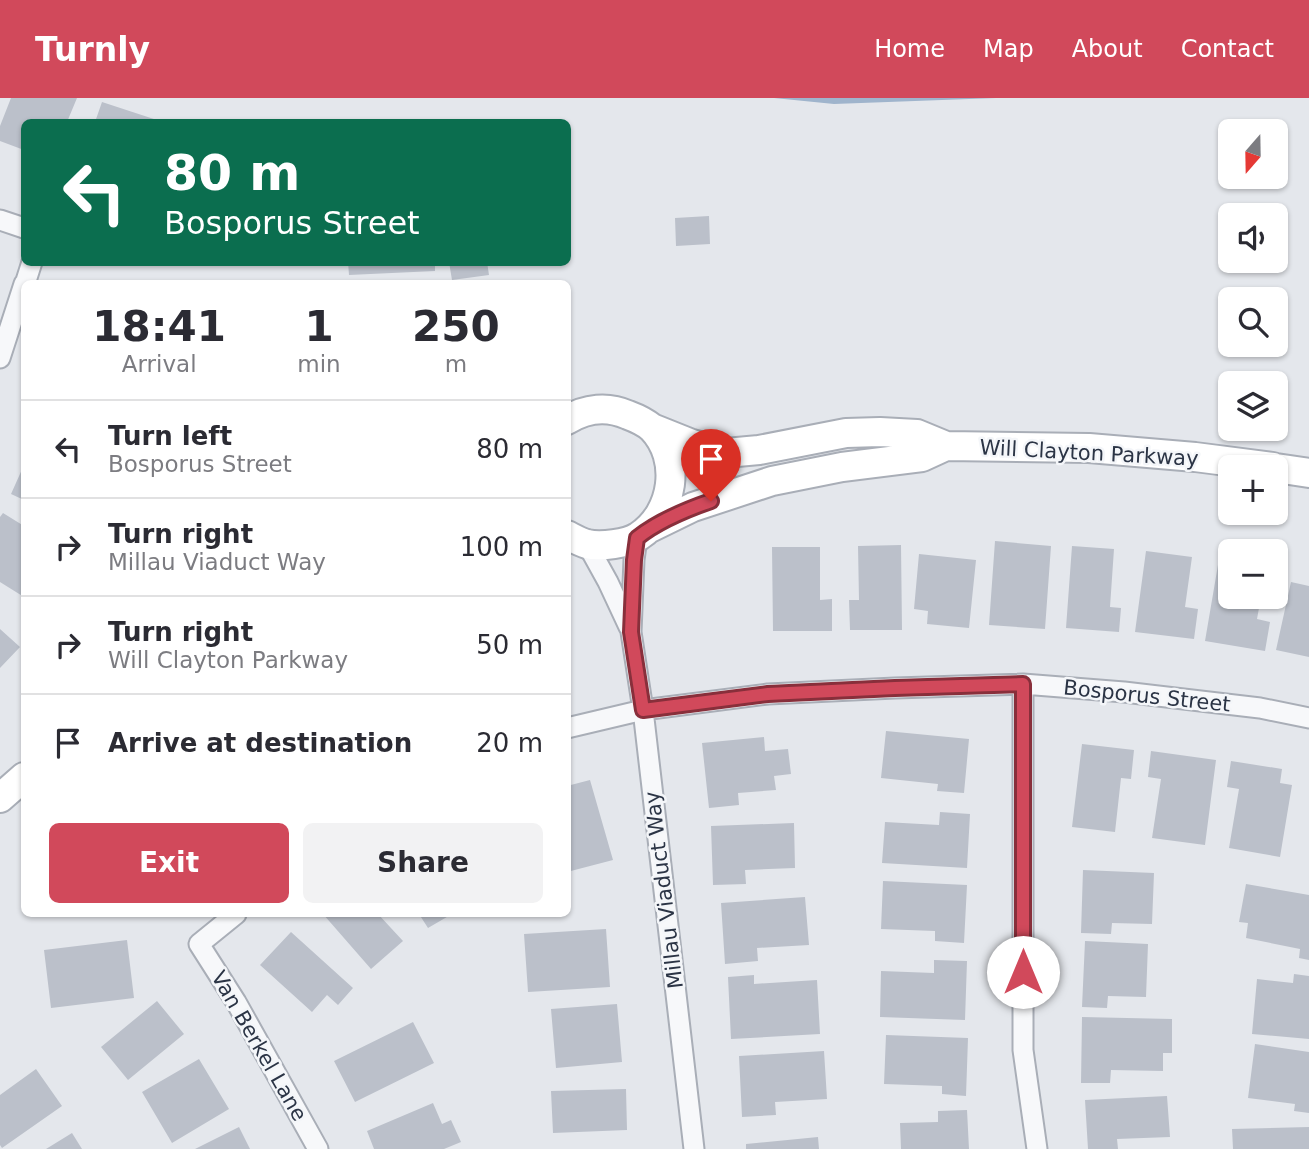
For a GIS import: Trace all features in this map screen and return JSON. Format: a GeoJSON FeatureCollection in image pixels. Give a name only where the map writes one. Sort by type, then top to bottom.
{"type":"FeatureCollection","features":[{"type":"Feature","properties":{"kind":"street"},"geometry":{"type":"LineString","coordinates":[[0,220],[21,227]]}},
{"type":"Feature","properties":{"kind":"street"},"geometry":{"type":"LineString","coordinates":[[0,358],[21,296]]}},
{"type":"Feature","properties":{"kind":"street","name":"Will Clayton Parkway"},"geometry":{"type":"LineString","coordinates":[[571,417],[596,409],[619,410],[652,428],[692,444],[726,453],[759,450],[846,433],[869,432],[917,434],[946,446],[1089,448],[1218,460]]}},
{"type":"Feature","properties":{"kind":"street"},"geometry":{"type":"LineString","coordinates":[[642,534],[660,515],[668,498],[671,479],[668,456],[652,428]]}},
{"type":"Feature","properties":{"kind":"street","name":"Will Clayton Parkway"},"geometry":{"type":"LineString","coordinates":[[577,539],[610,545],[642,534],[693,507],[772,481],[842,467],[922,457],[946,446]]}},
{"type":"Feature","properties":{"kind":"street","name":"Will Clayton Parkway"},"geometry":{"type":"LineString","coordinates":[[1288,469],[1309,473]]}},
{"type":"Feature","properties":{"kind":"street","name":"Millau Viaduct Way"},"geometry":{"type":"LineString","coordinates":[[642,534],[634,560],[631,632],[643,710],[694,1149]]}},
{"type":"Feature","properties":{"kind":"street","name":"Millau Viaduct Way"},"geometry":{"type":"LineString","coordinates":[[577,539],[608,582],[631,632]]}},
{"type":"Feature","properties":{"kind":"street"},"geometry":{"type":"LineString","coordinates":[[1023,684],[1023,1051],[1037,1149]]}},
{"type":"Feature","properties":{"kind":"street","name":"Bosporus Street"},"geometry":{"type":"LineString","coordinates":[[571,728],[643,710],[768,694],[1023,684],[1138,693],[1260,708],[1309,718]]}},
{"type":"Feature","properties":{"kind":"street"},"geometry":{"type":"LineString","coordinates":[[0,798],[21,780]]}},
{"type":"Feature","properties":{"kind":"street","name":"Van Berkel Lane"},"geometry":{"type":"LineString","coordinates":[[232,917],[199,944],[236,1002],[318,1149]]}},
{"type":"Feature","properties":{"kind":"water"},"geometry":{"type":"Polygon","coordinates":[[[774,98],[996,98],[834,104],[774,98]]]}},
{"type":"Feature","properties":{"kind":"building"},"geometry":{"type":"Polygon","coordinates":[[[11,98],[77,98],[68,119],[21,119],[21,149],[0,141],[0,126],[11,98]]]}},
{"type":"Feature","properties":{"kind":"building"},"geometry":{"type":"Polygon","coordinates":[[[102,102],[154,119],[96,119],[102,102]]]}},
{"type":"Feature","properties":{"kind":"building"},"geometry":{"type":"Polygon","coordinates":[[[709,216],[710,244],[676,246],[675,218],[709,216]]]}},
{"type":"Feature","properties":{"kind":"building"},"geometry":{"type":"Polygon","coordinates":[[[348,266],[435,266],[435,271],[349,275],[348,266]]]}},
{"type":"Feature","properties":{"kind":"building"},"geometry":{"type":"Polygon","coordinates":[[[450,266],[488,266],[489,275],[452,280],[450,266]]]}},
{"type":"Feature","properties":{"kind":"building"},"geometry":{"type":"Polygon","coordinates":[[[21,472],[21,499],[11,494],[21,472]]]}},
{"type":"Feature","properties":{"kind":"building"},"geometry":{"type":"Polygon","coordinates":[[[3,513],[21,524],[21,595],[0,582],[0,517],[3,513]]]}},
{"type":"Feature","properties":{"kind":"building"},"geometry":{"type":"Polygon","coordinates":[[[995,541],[1051,546],[1045,629],[989,625],[995,541]]]}},
{"type":"Feature","properties":{"kind":"building"},"geometry":{"type":"Polygon","coordinates":[[[901,545],[902,630],[850,630],[849,600],[859,600],[858,546],[901,545]]]}},
{"type":"Feature","properties":{"kind":"building"},"geometry":{"type":"Polygon","coordinates":[[[1072,546],[1114,549],[1110,607],[1121,608],[1119,632],[1066,628],[1072,546]]]}},
{"type":"Feature","properties":{"kind":"building"},"geometry":{"type":"Polygon","coordinates":[[[772,547],[820,547],[820,600],[832,599],[832,631],[773,631],[772,547]]]}},
{"type":"Feature","properties":{"kind":"building"},"geometry":{"type":"Polygon","coordinates":[[[1146,551],[1192,557],[1185,607],[1198,609],[1194,639],[1135,632],[1146,551]]]}},
{"type":"Feature","properties":{"kind":"building"},"geometry":{"type":"Polygon","coordinates":[[[919,554],[976,560],[969,628],[927,624],[928,611],[914,609],[919,554]]]}},
{"type":"Feature","properties":{"kind":"building"},"geometry":{"type":"Polygon","coordinates":[[[1218,565],[1218,609],[1259,609],[1257,619],[1270,622],[1265,651],[1205,641],[1218,565]]]}},
{"type":"Feature","properties":{"kind":"building"},"geometry":{"type":"Polygon","coordinates":[[[1291,582],[1309,586],[1309,657],[1276,650],[1285,609],[1288,609],[1291,582]]]}},
{"type":"Feature","properties":{"kind":"building"},"geometry":{"type":"Polygon","coordinates":[[[0,629],[20,647],[0,668],[0,629]]]}},
{"type":"Feature","properties":{"kind":"building"},"geometry":{"type":"Polygon","coordinates":[[[886,731],[969,739],[964,793],[937,791],[938,784],[881,778],[886,731]]]}},
{"type":"Feature","properties":{"kind":"building"},"geometry":{"type":"Polygon","coordinates":[[[764,737],[765,751],[788,749],[791,774],[774,776],[776,790],[738,793],[739,805],[709,808],[702,743],[764,737]]]}},
{"type":"Feature","properties":{"kind":"building"},"geometry":{"type":"Polygon","coordinates":[[[1082,744],[1134,750],[1131,779],[1121,778],[1115,832],[1072,827],[1082,744]]]}},
{"type":"Feature","properties":{"kind":"building"},"geometry":{"type":"Polygon","coordinates":[[[1151,751],[1216,760],[1205,845],[1152,838],[1161,779],[1148,777],[1151,751]]]}},
{"type":"Feature","properties":{"kind":"building"},"geometry":{"type":"Polygon","coordinates":[[[1231,761],[1282,769],[1280,783],[1292,785],[1280,857],[1229,848],[1239,789],[1227,787],[1231,761]]]}},
{"type":"Feature","properties":{"kind":"building"},"geometry":{"type":"Polygon","coordinates":[[[590,780],[613,860],[571,871],[571,785],[590,780]]]}},
{"type":"Feature","properties":{"kind":"building"},"geometry":{"type":"Polygon","coordinates":[[[940,812],[970,814],[967,868],[882,863],[885,822],[939,825],[940,812]]]}},
{"type":"Feature","properties":{"kind":"building"},"geometry":{"type":"Polygon","coordinates":[[[794,823],[795,868],[745,870],[746,884],[713,885],[711,826],[794,823]]]}},
{"type":"Feature","properties":{"kind":"building"},"geometry":{"type":"Polygon","coordinates":[[[1083,870],[1154,873],[1152,924],[1112,923],[1111,934],[1081,933],[1083,870]]]}},
{"type":"Feature","properties":{"kind":"building"},"geometry":{"type":"Polygon","coordinates":[[[883,881],[967,885],[964,943],[935,941],[935,931],[881,929],[883,881]]]}},
{"type":"Feature","properties":{"kind":"building"},"geometry":{"type":"Polygon","coordinates":[[[1246,884],[1309,895],[1309,960],[1299,958],[1300,949],[1246,938],[1248,923],[1239,922],[1246,884]]]}},
{"type":"Feature","properties":{"kind":"building"},"geometry":{"type":"Polygon","coordinates":[[[805,897],[809,945],[757,948],[758,961],[725,964],[721,903],[805,897]]]}},
{"type":"Feature","properties":{"kind":"building"},"geometry":{"type":"Polygon","coordinates":[[[326,917],[381,917],[403,941],[371,969],[326,917]]]}},
{"type":"Feature","properties":{"kind":"building"},"geometry":{"type":"Polygon","coordinates":[[[421,917],[447,917],[428,928],[421,917]]]}},
{"type":"Feature","properties":{"kind":"building"},"geometry":{"type":"Polygon","coordinates":[[[606,929],[610,987],[528,992],[524,934],[606,929]]]}},
{"type":"Feature","properties":{"kind":"building"},"geometry":{"type":"Polygon","coordinates":[[[291,932],[353,988],[338,1005],[327,995],[312,1012],[260,965],[291,932]]]}},
{"type":"Feature","properties":{"kind":"building"},"geometry":{"type":"Polygon","coordinates":[[[127,940],[134,998],[51,1008],[44,950],[127,940]]]}},
{"type":"Feature","properties":{"kind":"building"},"geometry":{"type":"Polygon","coordinates":[[[1085,941],[1148,944],[1146,997],[1108,996],[1107,1008],[1082,1007],[1085,941]]]}},
{"type":"Feature","properties":{"kind":"building"},"geometry":{"type":"Polygon","coordinates":[[[934,960],[967,961],[965,1020],[880,1017],[881,971],[934,973],[934,960]]]}},
{"type":"Feature","properties":{"kind":"building"},"geometry":{"type":"Polygon","coordinates":[[[1294,974],[1309,976],[1309,1039],[1252,1034],[1257,979],[1293,983],[1294,974]]]}},
{"type":"Feature","properties":{"kind":"building"},"geometry":{"type":"Polygon","coordinates":[[[754,975],[754,984],[817,980],[820,1034],[731,1039],[728,977],[754,975]]]}},
{"type":"Feature","properties":{"kind":"building"},"geometry":{"type":"Polygon","coordinates":[[[157,1001],[184,1034],[128,1080],[101,1047],[157,1001]]]}},
{"type":"Feature","properties":{"kind":"building"},"geometry":{"type":"Polygon","coordinates":[[[617,1004],[622,1062],[556,1068],[551,1009],[617,1004]]]}},
{"type":"Feature","properties":{"kind":"building"},"geometry":{"type":"Polygon","coordinates":[[[1082,1017],[1172,1019],[1172,1053],[1163,1053],[1163,1071],[1111,1070],[1110,1083],[1081,1083],[1082,1017]]]}},
{"type":"Feature","properties":{"kind":"building"},"geometry":{"type":"Polygon","coordinates":[[[413,1022],[434,1063],[355,1102],[334,1061],[413,1022]]]}},
{"type":"Feature","properties":{"kind":"building"},"geometry":{"type":"Polygon","coordinates":[[[886,1035],[968,1038],[966,1096],[942,1094],[942,1086],[884,1084],[886,1035]]]}},
{"type":"Feature","properties":{"kind":"building"},"geometry":{"type":"Polygon","coordinates":[[[1255,1044],[1309,1052],[1309,1113],[1294,1111],[1295,1104],[1248,1098],[1255,1044]]]}},
{"type":"Feature","properties":{"kind":"building"},"geometry":{"type":"Polygon","coordinates":[[[824,1051],[827,1099],[775,1102],[776,1115],[742,1117],[739,1056],[824,1051]]]}},
{"type":"Feature","properties":{"kind":"building"},"geometry":{"type":"Polygon","coordinates":[[[199,1059],[229,1109],[172,1143],[142,1092],[199,1059]]]}},
{"type":"Feature","properties":{"kind":"building"},"geometry":{"type":"Polygon","coordinates":[[[36,1069],[62,1106],[2,1148],[0,1095],[36,1069]]]}},
{"type":"Feature","properties":{"kind":"building"},"geometry":{"type":"Polygon","coordinates":[[[626,1089],[627,1130],[553,1133],[551,1091],[626,1089]]]}},
{"type":"Feature","properties":{"kind":"building"},"geometry":{"type":"Polygon","coordinates":[[[1167,1096],[1170,1137],[1117,1139],[1118,1149],[1088,1149],[1085,1100],[1167,1096]]]}},
{"type":"Feature","properties":{"kind":"building"},"geometry":{"type":"Polygon","coordinates":[[[433,1103],[442,1124],[451,1120],[461,1142],[444,1149],[374,1149],[367,1131],[433,1103]]]}},
{"type":"Feature","properties":{"kind":"building"},"geometry":{"type":"Polygon","coordinates":[[[967,1110],[969,1149],[901,1149],[900,1123],[938,1122],[938,1111],[967,1110]]]}},
{"type":"Feature","properties":{"kind":"building"},"geometry":{"type":"Polygon","coordinates":[[[239,1127],[250,1149],[195,1149],[239,1127]]]}},
{"type":"Feature","properties":{"kind":"building"},"geometry":{"type":"Polygon","coordinates":[[[1309,1127],[1309,1149],[1233,1149],[1232,1129],[1309,1127]]]}},
{"type":"Feature","properties":{"kind":"building"},"geometry":{"type":"Polygon","coordinates":[[[72,1133],[82,1149],[46,1149],[72,1133]]]}},
{"type":"Feature","properties":{"kind":"building"},"geometry":{"type":"Polygon","coordinates":[[[818,1137],[819,1149],[746,1149],[746,1144],[818,1137]]]}},
{"type":"Feature","properties":{"kind":"route"},"geometry":{"type":"LineString","coordinates":[[711,501],[648,529],[637,538],[631,632],[643,710],[768,694],[1023,684],[1023,972]]}}]}
